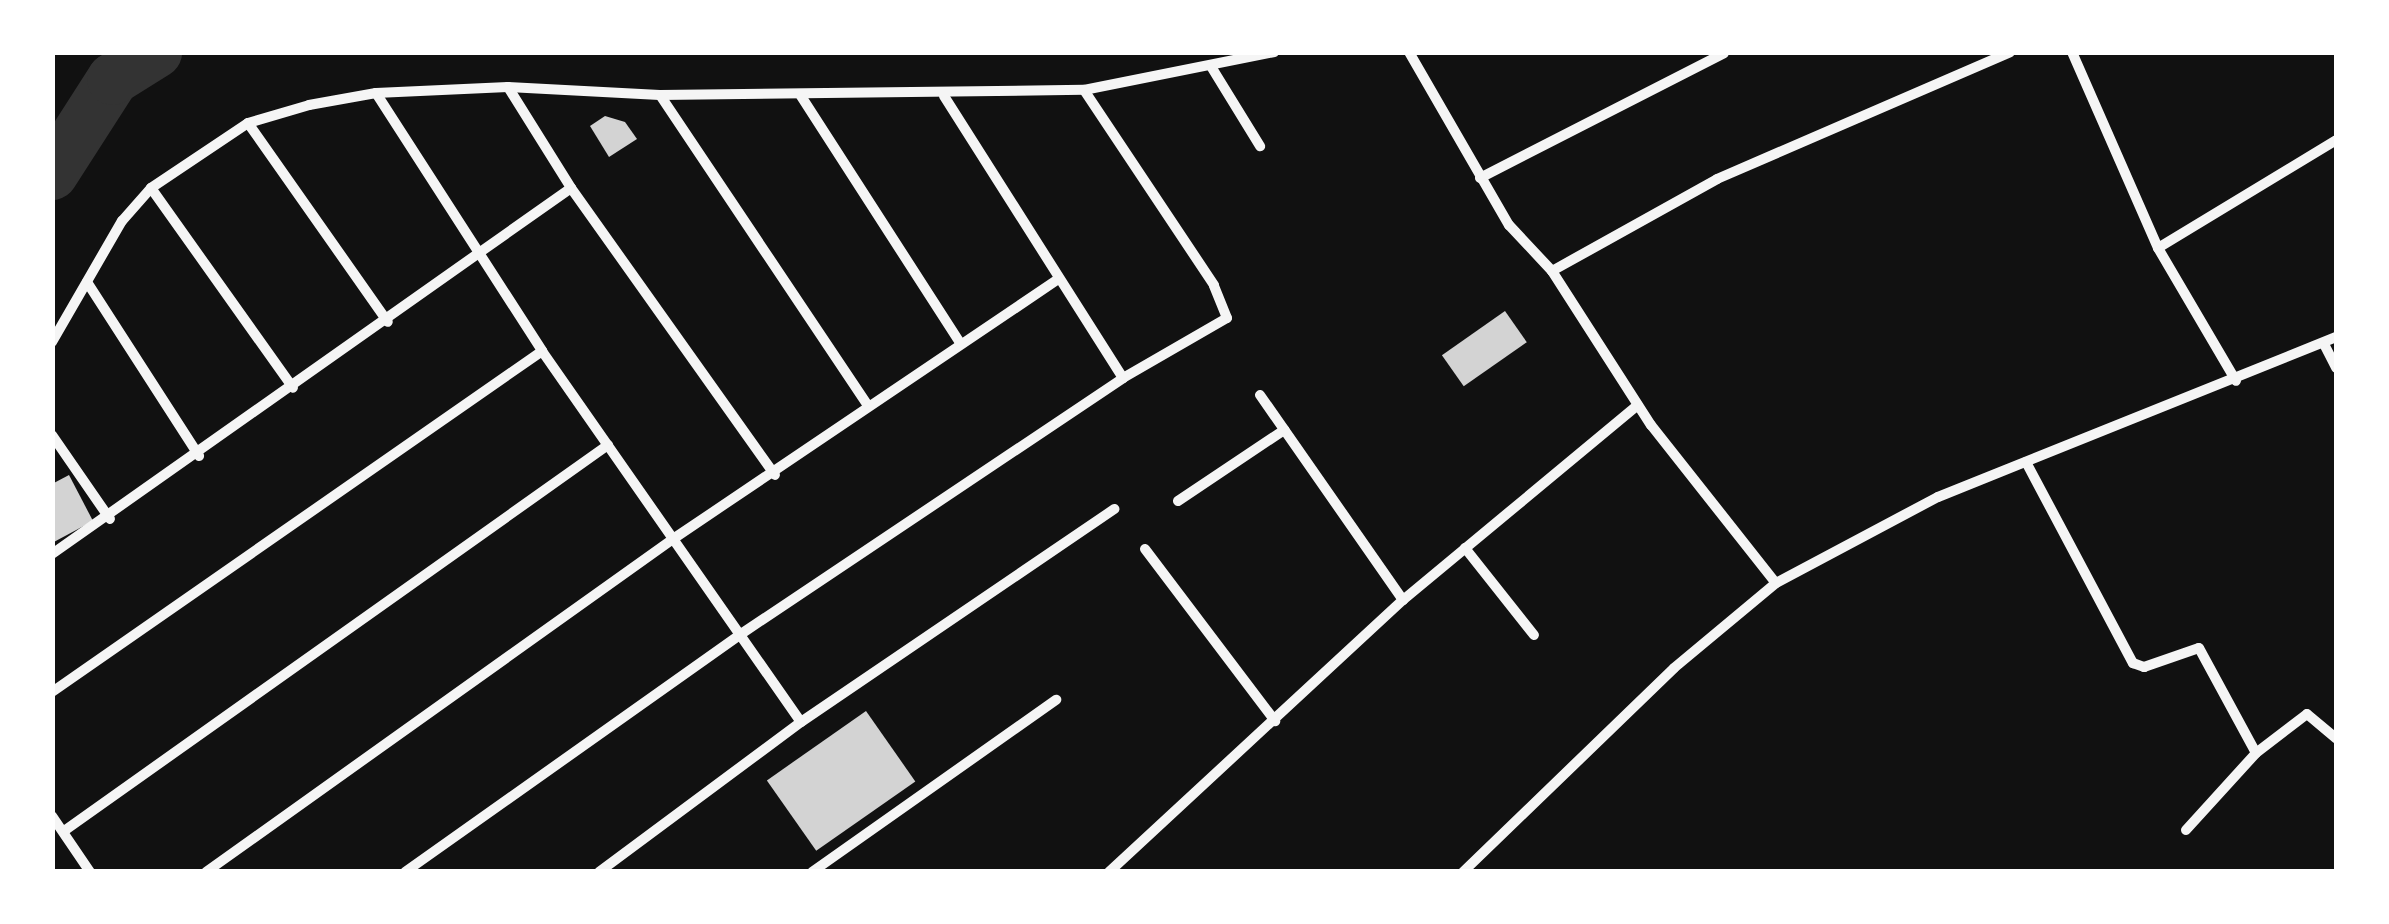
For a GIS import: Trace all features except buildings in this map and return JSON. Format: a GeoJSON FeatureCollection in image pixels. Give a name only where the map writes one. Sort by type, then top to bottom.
{"type":"FeatureCollection","features":[{"type":"Feature","properties":{"kind":"street"},"geometry":{"type":"LineString","coordinates":[[52,342],[122,221],[150,188],[248,123],[376,93],[508,87],[660,96],[944,96],[1084,90],[1212,68],[1274,52]]}},
{"type":"Feature","properties":{"kind":"street"},"geometry":{"type":"LineString","coordinates":[[1410,52],[1509,225],[1552,272],[1638,405],[1776,583]]}},
{"type":"Feature","properties":{"kind":"street"},"geometry":{"type":"LineString","coordinates":[[1552,272],[1717,178],[2010,52]]}},
{"type":"Feature","properties":{"kind":"street"},"geometry":{"type":"LineString","coordinates":[[2072,52],[2158,248],[2236,381]]}},
{"type":"Feature","properties":{"kind":"street"},"geometry":{"type":"LineString","coordinates":[[1480,178],[1724,53]]}},
{"type":"Feature","properties":{"kind":"street"},"geometry":{"type":"LineString","coordinates":[[1212,68],[1260,146]]}},
{"type":"Feature","properties":{"kind":"street"},"geometry":{"type":"LineString","coordinates":[[508,87],[571,188],[775,475]]}},
{"type":"Feature","properties":{"kind":"street"},"geometry":{"type":"LineString","coordinates":[[404,872],[741,634],[1123,378],[1227,318],[1214,285],[1084,90]]}},
{"type":"Feature","properties":{"kind":"street"},"geometry":{"type":"LineString","coordinates":[[376,93],[542,351],[801,722]]}},
{"type":"Feature","properties":{"kind":"street"},"geometry":{"type":"LineString","coordinates":[[660,96],[868,406]]}},
{"type":"Feature","properties":{"kind":"street"},"geometry":{"type":"LineString","coordinates":[[802,96],[960,343]]}},
{"type":"Feature","properties":{"kind":"street"},"geometry":{"type":"LineString","coordinates":[[944,96],[1123,378]]}},
{"type":"Feature","properties":{"kind":"street"},"geometry":{"type":"LineString","coordinates":[[248,123],[388,322]]}},
{"type":"Feature","properties":{"kind":"street"},"geometry":{"type":"LineString","coordinates":[[2158,248],[2336,140]]}},
{"type":"Feature","properties":{"kind":"street"},"geometry":{"type":"LineString","coordinates":[[150,188],[293,388]]}},
{"type":"Feature","properties":{"kind":"street"},"geometry":{"type":"LineString","coordinates":[[52,554],[110,519],[571,188]]}},
{"type":"Feature","properties":{"kind":"street"},"geometry":{"type":"LineString","coordinates":[[206,872],[673,540],[775,475],[868,406],[1059,279]]}},
{"type":"Feature","properties":{"kind":"street"},"geometry":{"type":"LineString","coordinates":[[87,282],[199,456]]}},
{"type":"Feature","properties":{"kind":"street"},"geometry":{"type":"LineString","coordinates":[[1462,872],[1674,668],[1776,583],[1938,497],[2236,381],[2336,336]]}},
{"type":"Feature","properties":{"kind":"street"},"geometry":{"type":"LineString","coordinates":[[2324,344],[2336,368]]}},
{"type":"Feature","properties":{"kind":"street"},"geometry":{"type":"LineString","coordinates":[[52,692],[542,351]]}},
{"type":"Feature","properties":{"kind":"street"},"geometry":{"type":"LineString","coordinates":[[1260,394],[1403,600]]}},
{"type":"Feature","properties":{"kind":"street"},"geometry":{"type":"LineString","coordinates":[[1108,872],[1403,600],[1638,405]]}},
{"type":"Feature","properties":{"kind":"street"},"geometry":{"type":"LineString","coordinates":[[1178,501],[1284,430]]}},
{"type":"Feature","properties":{"kind":"street"},"geometry":{"type":"LineString","coordinates":[[52,435],[110,519]]}},
{"type":"Feature","properties":{"kind":"street"},"geometry":{"type":"LineString","coordinates":[[64,832],[608,445]]}},
{"type":"Feature","properties":{"kind":"street"},"geometry":{"type":"LineString","coordinates":[[2026,462],[2133,663],[2144,668],[2198,648],[2256,753]]}},
{"type":"Feature","properties":{"kind":"street"},"geometry":{"type":"LineString","coordinates":[[599,872],[801,722],[1114,509]]}},
{"type":"Feature","properties":{"kind":"street"},"geometry":{"type":"LineString","coordinates":[[1145,548],[1275,722]]}},
{"type":"Feature","properties":{"kind":"street"},"geometry":{"type":"LineString","coordinates":[[1465,548],[1534,635]]}},
{"type":"Feature","properties":{"kind":"street"},"geometry":{"type":"LineString","coordinates":[[812,872],[1056,700]]}},
{"type":"Feature","properties":{"kind":"street"},"geometry":{"type":"LineString","coordinates":[[2186,830],[2256,753],[2307,714],[2336,738]]}},
{"type":"Feature","properties":{"kind":"street"},"geometry":{"type":"LineString","coordinates":[[52,816],[90,872]]}},
{"type":"Feature","properties":{"kind":"waterway"},"geometry":{"type":"LineString","coordinates":[[52,174],[113,79],[156,52]]}}]}
